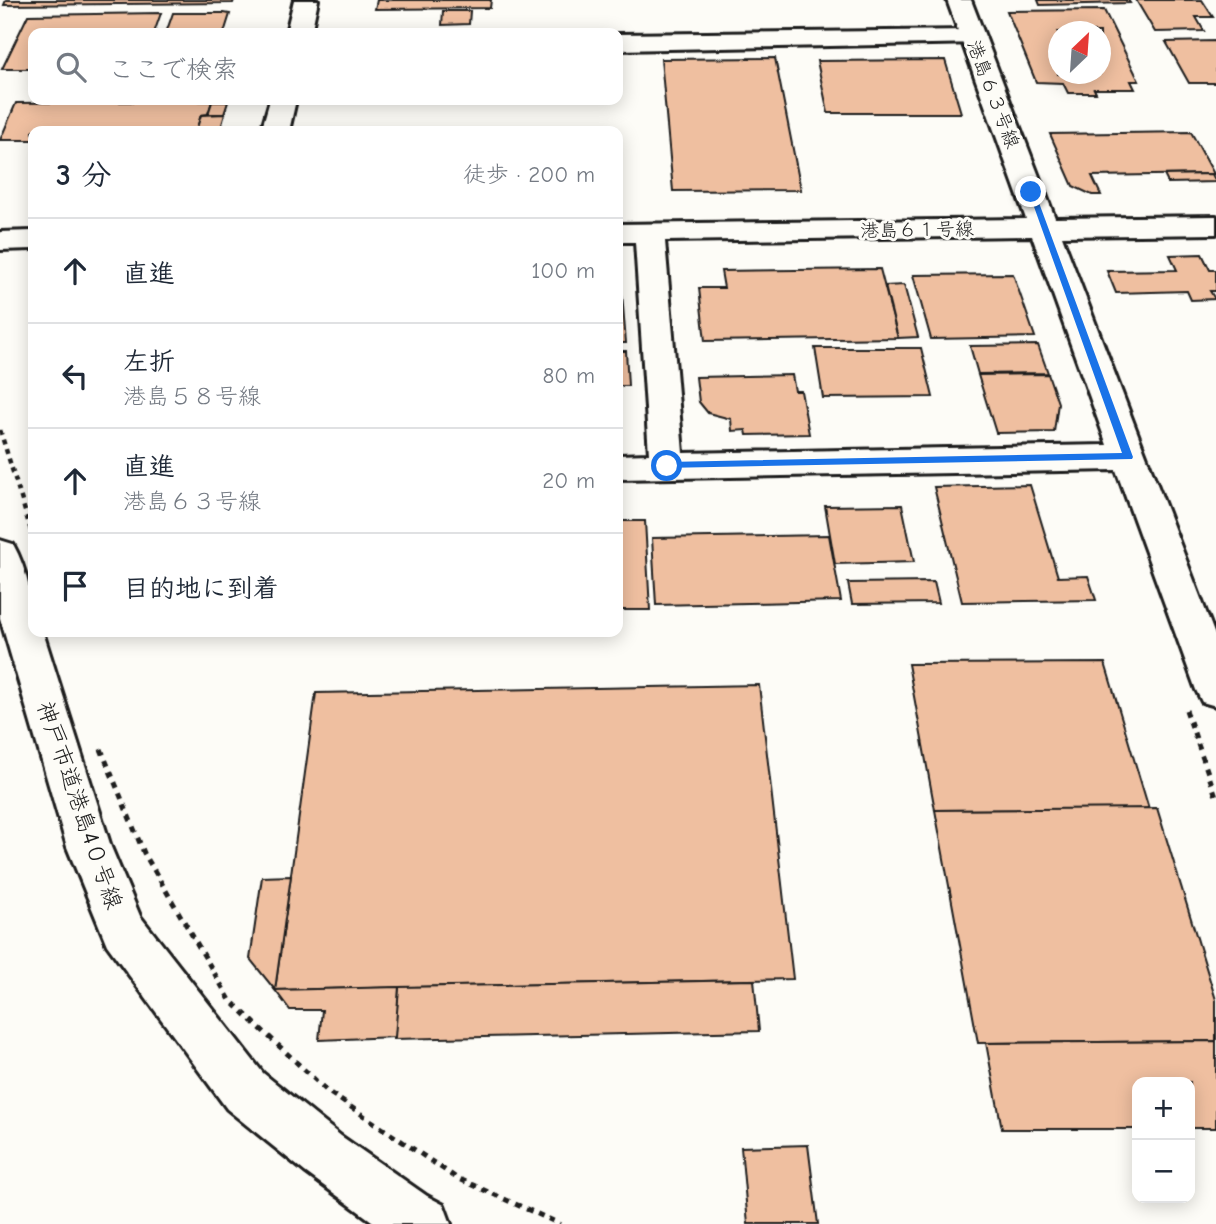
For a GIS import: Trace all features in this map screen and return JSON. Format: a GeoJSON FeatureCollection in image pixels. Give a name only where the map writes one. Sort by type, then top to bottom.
{"type":"FeatureCollection","features":[{"type":"Feature","properties":{"kind":"street"},"geometry":{"type":"LineString","coordinates":[[300,28],[306,0]]}},
{"type":"Feature","properties":{"kind":"street","name":"港島６３号線"},"geometry":{"type":"LineString","coordinates":[[959,0],[1216,690]]}},
{"type":"Feature","properties":{"kind":"street"},"geometry":{"type":"LineString","coordinates":[[623,42],[973,38]]}},
{"type":"Feature","properties":{"kind":"street"},"geometry":{"type":"LineString","coordinates":[[276,126],[282,105]]}},
{"type":"Feature","properties":{"kind":"street","name":"港島６１号線"},"geometry":{"type":"LineString","coordinates":[[634,233],[1216,225]]}},
{"type":"Feature","properties":{"kind":"street"},"geometry":{"type":"LineString","coordinates":[[634,233],[667,466]]}},
{"type":"Feature","properties":{"kind":"street"},"geometry":{"type":"LineString","coordinates":[[0,241],[28,240]]}},
{"type":"Feature","properties":{"kind":"street"},"geometry":{"type":"LineString","coordinates":[[623,467],[1128,457]]}},
{"type":"Feature","properties":{"kind":"street","name":"神戸市道港島4０号線"},"geometry":{"type":"LineString","coordinates":[[0,554],[89,847],[123,930],[245,1091],[323,1154],[408,1215],[425,1224]]}},
{"type":"Feature","properties":{"kind":"path"},"geometry":{"type":"LineString","coordinates":[[0,430],[28,521]]}},
{"type":"Feature","properties":{"kind":"path"},"geometry":{"type":"LineString","coordinates":[[99,744],[144,853],[230,1000],[339,1099],[455,1177],[560,1224]]}},
{"type":"Feature","properties":{"kind":"building"},"geometry":{"type":"Polygon","coordinates":[[[6,0],[234,0],[233,3],[4,5],[6,0]]]}},
{"type":"Feature","properties":{"kind":"building"},"geometry":{"type":"Polygon","coordinates":[[[377,0],[491,0],[490,8],[375,9],[377,0]]]}},
{"type":"Feature","properties":{"kind":"building"},"geometry":{"type":"Polygon","coordinates":[[[1038,0],[1128,0],[1130,3],[1040,5],[1038,0]]]}},
{"type":"Feature","properties":{"kind":"building"},"geometry":{"type":"Polygon","coordinates":[[[1136,0],[1202,0],[1213,17],[1196,17],[1204,31],[1155,32],[1136,0]]]}},
{"type":"Feature","properties":{"kind":"building"},"geometry":{"type":"Polygon","coordinates":[[[1104,10],[1109,21],[1048,21],[1048,82],[1036,82],[1007,11],[1104,10]]]}},
{"type":"Feature","properties":{"kind":"building"},"geometry":{"type":"Polygon","coordinates":[[[443,11],[470,11],[469,24],[442,25],[443,11]]]}},
{"type":"Feature","properties":{"kind":"building"},"geometry":{"type":"Polygon","coordinates":[[[161,13],[156,28],[28,28],[28,69],[2,69],[28,15],[161,13]]]}},
{"type":"Feature","properties":{"kind":"building"},"geometry":{"type":"Polygon","coordinates":[[[173,13],[230,14],[226,28],[168,28],[173,13]]]}},
{"type":"Feature","properties":{"kind":"building"},"geometry":{"type":"Polygon","coordinates":[[[1111,24],[1139,81],[1131,81],[1135,89],[1094,89],[1096,93],[1068,93],[1064,84],[1111,84],[1111,24]]]}},
{"type":"Feature","properties":{"kind":"building"},"geometry":{"type":"Polygon","coordinates":[[[1216,41],[1216,83],[1189,83],[1166,42],[1216,41]]]}},
{"type":"Feature","properties":{"kind":"building"},"geometry":{"type":"Polygon","coordinates":[[[775,58],[801,190],[673,191],[661,59],[775,58]]]}},
{"type":"Feature","properties":{"kind":"building"},"geometry":{"type":"Polygon","coordinates":[[[945,60],[961,113],[828,113],[817,61],[945,60]]]}},
{"type":"Feature","properties":{"kind":"building"},"geometry":{"type":"Polygon","coordinates":[[[16,103],[211,105],[208,114],[201,115],[198,126],[28,126],[28,140],[0,140],[16,103]]]}},
{"type":"Feature","properties":{"kind":"building"},"geometry":{"type":"Polygon","coordinates":[[[211,105],[227,105],[224,114],[208,114],[211,105]]]}},
{"type":"Feature","properties":{"kind":"building"},"geometry":{"type":"Polygon","coordinates":[[[225,114],[221,126],[198,126],[201,115],[225,114]]]}},
{"type":"Feature","properties":{"kind":"building"},"geometry":{"type":"Polygon","coordinates":[[[1191,132],[1214,174],[1092,176],[1101,195],[1092,195],[1073,186],[1050,134],[1191,132]]]}},
{"type":"Feature","properties":{"kind":"building"},"geometry":{"type":"Polygon","coordinates":[[[1212,174],[1216,182],[1168,183],[1164,175],[1212,174]]]}},
{"type":"Feature","properties":{"kind":"building"},"geometry":{"type":"Polygon","coordinates":[[[1202,254],[1210,270],[1216,270],[1216,291],[1210,291],[1215,299],[1191,300],[1187,291],[1116,293],[1107,271],[1177,270],[1170,255],[1202,254]]]}},
{"type":"Feature","properties":{"kind":"building"},"geometry":{"type":"Polygon","coordinates":[[[880,269],[898,338],[705,341],[699,288],[724,288],[721,271],[880,269]]]}},
{"type":"Feature","properties":{"kind":"building"},"geometry":{"type":"Polygon","coordinates":[[[1013,274],[1035,337],[931,339],[913,275],[1013,274]]]}},
{"type":"Feature","properties":{"kind":"building"},"geometry":{"type":"Polygon","coordinates":[[[904,285],[918,337],[898,338],[885,286],[904,285]]]}},
{"type":"Feature","properties":{"kind":"building"},"geometry":{"type":"Polygon","coordinates":[[[623,306],[626,343],[623,343],[623,306]]]}},
{"type":"Feature","properties":{"kind":"building"},"geometry":{"type":"Polygon","coordinates":[[[1038,345],[1048,373],[978,374],[970,346],[1038,345]]]}},
{"type":"Feature","properties":{"kind":"building"},"geometry":{"type":"Polygon","coordinates":[[[815,348],[921,348],[933,397],[823,398],[815,348]]]}},
{"type":"Feature","properties":{"kind":"building"},"geometry":{"type":"Polygon","coordinates":[[[623,351],[626,351],[628,386],[623,386],[623,351]]]}},
{"type":"Feature","properties":{"kind":"building"},"geometry":{"type":"Polygon","coordinates":[[[1048,374],[1058,403],[1054,432],[996,433],[978,375],[1048,374]]]}},
{"type":"Feature","properties":{"kind":"building"},"geometry":{"type":"Polygon","coordinates":[[[792,375],[795,391],[801,391],[809,434],[747,435],[746,430],[732,431],[731,419],[708,413],[699,402],[696,377],[792,375]]]}},
{"type":"Feature","properties":{"kind":"building"},"geometry":{"type":"Polygon","coordinates":[[[1030,485],[1058,577],[1088,576],[1096,600],[962,602],[934,487],[1030,485]]]}},
{"type":"Feature","properties":{"kind":"building"},"geometry":{"type":"Polygon","coordinates":[[[902,505],[914,562],[835,564],[825,506],[902,505]]]}},
{"type":"Feature","properties":{"kind":"building"},"geometry":{"type":"Polygon","coordinates":[[[623,521],[645,521],[650,610],[623,610],[623,521]]]}},
{"type":"Feature","properties":{"kind":"building"},"geometry":{"type":"Polygon","coordinates":[[[829,535],[841,601],[656,605],[652,538],[829,535]]]}},
{"type":"Feature","properties":{"kind":"building"},"geometry":{"type":"Polygon","coordinates":[[[934,582],[939,603],[852,604],[848,583],[934,582]]]}},
{"type":"Feature","properties":{"kind":"building"},"geometry":{"type":"Polygon","coordinates":[[[1105,663],[1149,809],[935,810],[908,664],[1105,663]]]}},
{"type":"Feature","properties":{"kind":"building"},"geometry":{"type":"Polygon","coordinates":[[[759,685],[793,979],[275,990],[316,693],[759,685]]]}},
{"type":"Feature","properties":{"kind":"building"},"geometry":{"type":"Polygon","coordinates":[[[1157,808],[1216,1000],[1216,1041],[978,1043],[935,810],[1157,808]]]}},
{"type":"Feature","properties":{"kind":"building"},"geometry":{"type":"Polygon","coordinates":[[[291,876],[275,990],[250,959],[262,877],[291,876]]]}},
{"type":"Feature","properties":{"kind":"building"},"geometry":{"type":"Polygon","coordinates":[[[754,980],[759,1031],[394,1039],[399,987],[754,980]]]}},
{"type":"Feature","properties":{"kind":"building"},"geometry":{"type":"Polygon","coordinates":[[[399,987],[395,1037],[319,1040],[322,1010],[290,1010],[275,990],[399,987]]]}},
{"type":"Feature","properties":{"kind":"building"},"geometry":{"type":"Polygon","coordinates":[[[1216,1041],[1216,1128],[1195,1128],[1195,1077],[1132,1077],[1132,1129],[1002,1129],[986,1043],[1216,1041]]]}},
{"type":"Feature","properties":{"kind":"building"},"geometry":{"type":"Polygon","coordinates":[[[808,1145],[818,1224],[748,1224],[741,1147],[808,1145]]]}},
{"type":"Feature","properties":{"kind":"route"},"geometry":{"type":"LineString","coordinates":[[667,466],[1128,457],[1031,192]]}}]}
